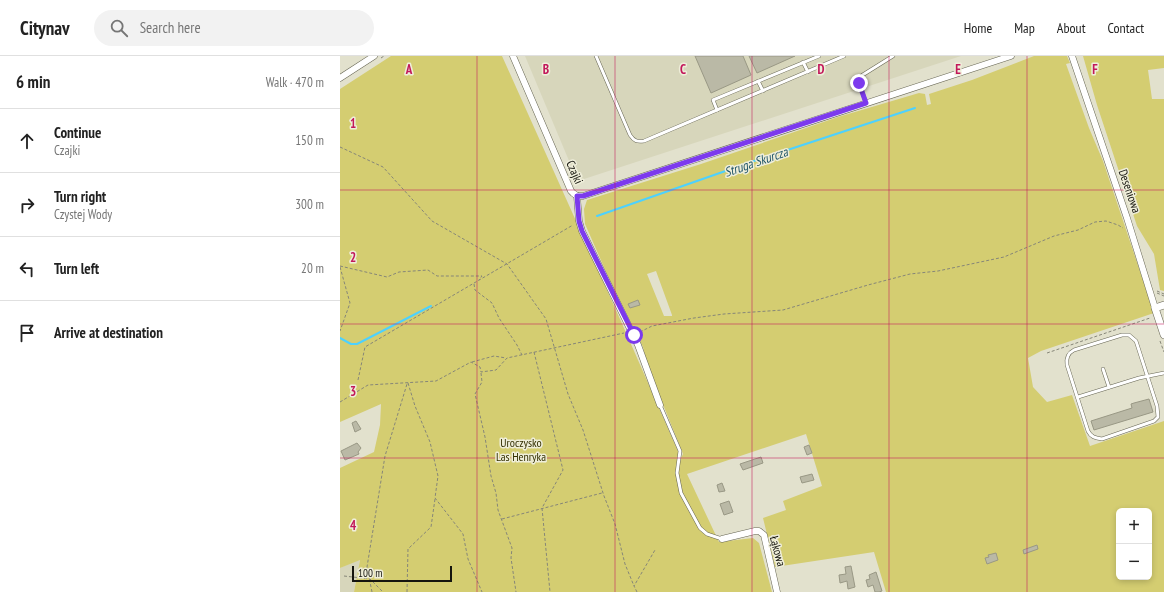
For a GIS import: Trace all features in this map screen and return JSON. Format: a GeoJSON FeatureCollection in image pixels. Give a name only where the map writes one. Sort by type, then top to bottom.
{"type":"FeatureCollection","features":[{"type":"Feature","properties":{"kind":"street"},"geometry":{"type":"LineString","coordinates":[[340,78],[374,56]]}},
{"type":"Feature","properties":{"kind":"street","name":"Czajki"},"geometry":{"type":"LineString","coordinates":[[513,56],[571,191],[577,196],[579,221],[599,266],[633,334],[660,405]]}},
{"type":"Feature","properties":{"kind":"street"},"geometry":{"type":"LineString","coordinates":[[577,196],[583,196],[1010,56]]}},
{"type":"Feature","properties":{"kind":"street","name":"Deseniowa"},"geometry":{"type":"LineString","coordinates":[[1072,56],[1132,234],[1164,335]]}},
{"type":"Feature","properties":{"kind":"street"},"geometry":{"type":"LineString","coordinates":[[1155,308],[1164,305]]}},
{"type":"Feature","properties":{"kind":"street","name":"Łąkowa"},"geometry":{"type":"LineString","coordinates":[[722,539],[755,531],[759,531],[764,535],[777,592]]}},
{"type":"Feature","properties":{"kind":"lane"},"geometry":{"type":"LineString","coordinates":[[596,56],[630,135],[636,141],[644,141],[844,56]]}},
{"type":"Feature","properties":{"kind":"lane"},"geometry":{"type":"LineString","coordinates":[[717,110],[713,100],[818,56]]}},
{"type":"Feature","properties":{"kind":"lane"},"geometry":{"type":"LineString","coordinates":[[866,103],[859,83],[861,76],[893,56]]}},
{"type":"Feature","properties":{"kind":"lane"},"geometry":{"type":"LineString","coordinates":[[803,62],[808,72]]}},
{"type":"Feature","properties":{"kind":"lane"},"geometry":{"type":"LineString","coordinates":[[758,81],[763,91]]}},
{"type":"Feature","properties":{"kind":"lane"},"geometry":{"type":"LineString","coordinates":[[1122,334],[1129,335],[1134,338],[1147,376],[1159,413],[1157,420],[1102,439],[1094,437],[1090,433],[1066,360],[1068,354],[1074,350],[1122,334]]}},
{"type":"Feature","properties":{"kind":"lane"},"geometry":{"type":"LineString","coordinates":[[1103,369],[1110,387]]}},
{"type":"Feature","properties":{"kind":"lane"},"geometry":{"type":"LineString","coordinates":[[1078,397],[1147,376],[1164,373]]}},
{"type":"Feature","properties":{"kind":"lane"},"geometry":{"type":"LineString","coordinates":[[660,405],[680,451],[677,473],[681,493],[700,528],[707,534],[722,539]]}},
{"type":"Feature","properties":{"kind":"path"},"geometry":{"type":"LineString","coordinates":[[340,147],[383,167],[432,222],[507,264],[546,319],[553,348],[568,394],[584,430],[603,493],[615,524],[625,564],[637,592]]}},
{"type":"Feature","properties":{"kind":"path"},"geometry":{"type":"LineString","coordinates":[[358,380],[365,347],[579,221]]}},
{"type":"Feature","properties":{"kind":"path"},"geometry":{"type":"LineString","coordinates":[[340,402],[368,386],[436,381],[471,362],[494,356],[507,358],[553,348],[633,334],[652,326],[694,318],[724,314],[783,310],[910,274],[938,271],[1004,257],[1054,236],[1078,230],[1095,222],[1106,221],[1118,225],[1132,234]]}},
{"type":"Feature","properties":{"kind":"path"},"geometry":{"type":"LineString","coordinates":[[340,331],[350,303],[340,266],[387,277],[399,272],[428,270],[436,276],[482,276],[478,281]]}},
{"type":"Feature","properties":{"kind":"path"},"geometry":{"type":"LineString","coordinates":[[474,284],[475,290],[492,303],[499,318],[522,355]]}},
{"type":"Feature","properties":{"kind":"path"},"geometry":{"type":"LineString","coordinates":[[1047,353],[1158,315]]}},
{"type":"Feature","properties":{"kind":"path"},"geometry":{"type":"LineString","coordinates":[[534,352],[563,470],[542,508],[550,592]]}},
{"type":"Feature","properties":{"kind":"path"},"geometry":{"type":"LineString","coordinates":[[481,372],[496,370],[507,358]]}},
{"type":"Feature","properties":{"kind":"path"},"geometry":{"type":"LineString","coordinates":[[471,362],[480,367],[481,372]]}},
{"type":"Feature","properties":{"kind":"path"},"geometry":{"type":"LineString","coordinates":[[481,366],[482,382],[475,394],[485,437],[498,510],[512,548],[511,558],[516,592]]}},
{"type":"Feature","properties":{"kind":"path"},"geometry":{"type":"LineString","coordinates":[[407,592],[408,549],[431,527],[438,476],[430,442],[415,406],[408,383]]}},
{"type":"Feature","properties":{"kind":"path"},"geometry":{"type":"LineString","coordinates":[[372,592],[367,567],[385,456],[408,383]]}},
{"type":"Feature","properties":{"kind":"path"},"geometry":{"type":"LineString","coordinates":[[501,519],[603,493]]}},
{"type":"Feature","properties":{"kind":"path"},"geometry":{"type":"LineString","coordinates":[[435,498],[463,534],[468,559],[482,592]]}},
{"type":"Feature","properties":{"kind":"path"},"geometry":{"type":"LineString","coordinates":[[634,586],[655,550]]}},
{"type":"Feature","properties":{"kind":"path"},"geometry":{"type":"LineString","coordinates":[[344,576],[370,579],[383,592]]}},
{"type":"Feature","properties":{"kind":"shaded area"},"geometry":{"type":"Polygon","coordinates":[[[525,56],[961,56],[581,180],[575,175],[525,56]]]}},
{"type":"Feature","properties":{"kind":"shaded area"},"geometry":{"type":"Polygon","coordinates":[[[360,559],[354,592],[340,592],[340,568],[360,559]]]}},
{"type":"Feature","properties":{"kind":"green space","name":"Uroczysko Las Henryka"},"geometry":{"type":"Polygon","coordinates":[[[391,56],[502,56],[681,458],[683,454],[647,365],[643,347],[611,283],[585,224],[584,209],[587,200],[701,164],[838,117],[919,93],[925,94],[927,105],[931,104],[929,94],[972,80],[1034,56],[1067,56],[1070,63],[1066,64],[1089,128],[1103,161],[1154,313],[1041,351],[1028,358],[1033,387],[1047,402],[1072,395],[1090,446],[1164,421],[1164,592],[886,592],[874,552],[775,567],[763,518],[786,510],[783,501],[822,486],[806,434],[687,474],[719,542],[753,538],[759,543],[772,592],[354,592],[360,560],[340,568],[340,468],[374,452],[380,425],[381,404],[340,422],[340,89],[391,56]],[[656,271],[647,274],[664,316],[672,315],[656,271]]]}},
{"type":"Feature","properties":{"kind":"green space"},"geometry":{"type":"Polygon","coordinates":[[[1083,56],[1164,56],[1164,68],[1148,70],[1152,99],[1164,99],[1164,291],[1160,290],[1154,254],[1137,226],[1097,105],[1083,56]]]}},
{"type":"Feature","properties":{"kind":"building"},"geometry":{"type":"Polygon","coordinates":[[[695,56],[743,56],[751,75],[711,93],[695,56]]]}},
{"type":"Feature","properties":{"kind":"building"},"geometry":{"type":"Polygon","coordinates":[[[749,56],[795,56],[757,73],[749,56]]]}},
{"type":"Feature","properties":{"kind":"building"},"geometry":{"type":"Polygon","coordinates":[[[638,300],[640,305],[630,308],[628,304],[638,300]]]}},
{"type":"Feature","properties":{"kind":"building"},"geometry":{"type":"Polygon","coordinates":[[[1149,399],[1153,412],[1094,430],[1091,421],[1132,408],[1131,404],[1149,399]]]}},
{"type":"Feature","properties":{"kind":"building"},"geometry":{"type":"Polygon","coordinates":[[[356,421],[361,429],[355,432],[352,423],[356,421]]]}},
{"type":"Feature","properties":{"kind":"building"},"geometry":{"type":"Polygon","coordinates":[[[357,443],[361,448],[358,452],[359,454],[345,460],[341,451],[357,443]]]}},
{"type":"Feature","properties":{"kind":"building"},"geometry":{"type":"Polygon","coordinates":[[[809,445],[812,453],[807,455],[804,447],[809,445]]]}},
{"type":"Feature","properties":{"kind":"building"},"geometry":{"type":"Polygon","coordinates":[[[761,457],[763,463],[743,470],[740,464],[761,457]]]}},
{"type":"Feature","properties":{"kind":"building"},"geometry":{"type":"Polygon","coordinates":[[[812,474],[814,480],[802,483],[800,477],[812,474]]]}},
{"type":"Feature","properties":{"kind":"building"},"geometry":{"type":"Polygon","coordinates":[[[722,483],[725,491],[719,492],[717,485],[722,483]]]}},
{"type":"Feature","properties":{"kind":"building"},"geometry":{"type":"Polygon","coordinates":[[[729,501],[733,512],[724,515],[720,504],[729,501]]]}},
{"type":"Feature","properties":{"kind":"building"},"geometry":{"type":"Polygon","coordinates":[[[1037,545],[1038,549],[1024,554],[1023,550],[1037,545]]]}},
{"type":"Feature","properties":{"kind":"building"},"geometry":{"type":"Polygon","coordinates":[[[996,553],[998,560],[987,564],[985,558],[989,557],[988,555],[996,553]]]}},
{"type":"Feature","properties":{"kind":"building"},"geometry":{"type":"Polygon","coordinates":[[[851,566],[855,587],[848,589],[847,581],[840,583],[839,575],[846,574],[845,567],[851,566]]]}},
{"type":"Feature","properties":{"kind":"building"},"geometry":{"type":"Polygon","coordinates":[[[876,572],[882,591],[879,592],[875,592],[873,585],[868,587],[866,580],[870,579],[869,575],[876,572]]]}},
{"type":"Feature","properties":{"kind":"waterway","name":"Struga Skurcza"},"geometry":{"type":"LineString","coordinates":[[597,216],[754,161],[915,108]]}},
{"type":"Feature","properties":{"kind":"waterway","name":"Struga Skurcza"},"geometry":{"type":"LineString","coordinates":[[340,338],[351,344],[357,344],[431,306]]}},
{"type":"Feature","properties":{"kind":"route"},"geometry":{"type":"LineString","coordinates":[[634,335],[582,231],[579,221],[577,196],[583,196],[866,103],[859,83]]}}]}
